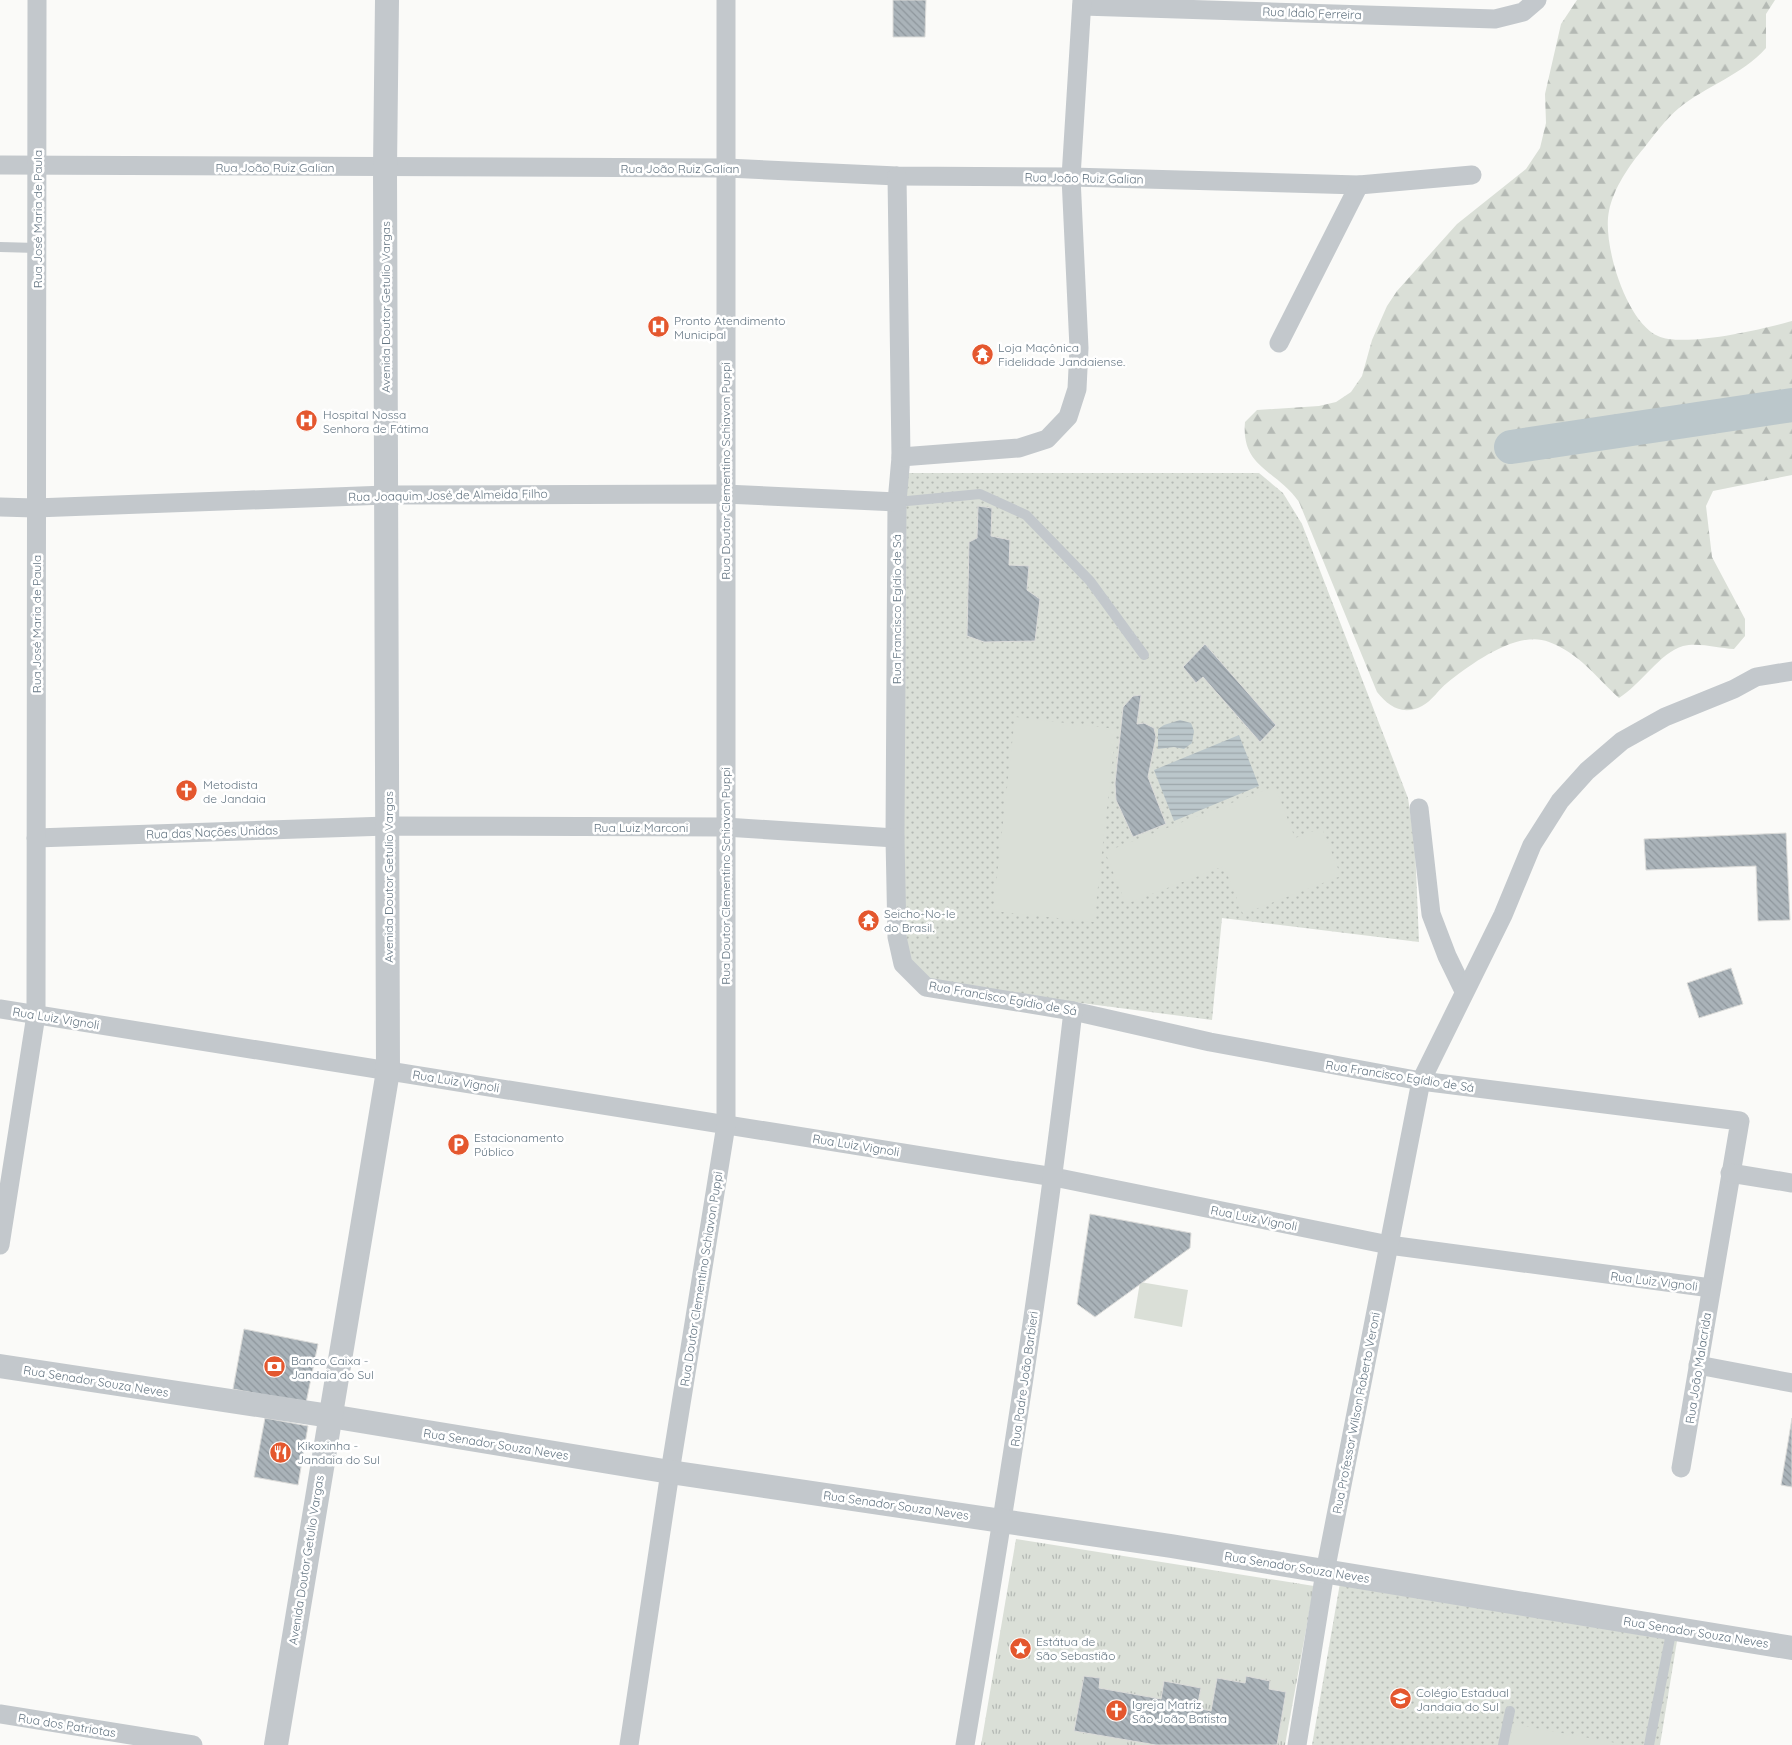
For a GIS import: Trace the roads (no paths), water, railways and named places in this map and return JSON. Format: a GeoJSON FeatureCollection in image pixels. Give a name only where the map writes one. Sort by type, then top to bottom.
{"type":"FeatureCollection","features":[{"type":"Feature","properties":{"kind":"street","name":"Rua José Maria de Paula"},"geometry":{"type":"LineString","coordinates":[[0,1245],[36,1014],[37,0]]}},
{"type":"Feature","properties":{"kind":"street","name":"Avenida Doutor Getulio Vargas"},"geometry":{"type":"LineString","coordinates":[[276,1745],[388,1071],[385,168],[387,0]]}},
{"type":"Feature","properties":{"kind":"street","name":"Rua Doutor Clementino Schiavon Puppi"},"geometry":{"type":"LineString","coordinates":[[629,1745],[670,1472],[726,1125],[726,0]]}},
{"type":"Feature","properties":{"kind":"street","name":"Rua Idalo Ferreira"},"geometry":{"type":"LineString","coordinates":[[1082,3],[1495,19],[1524,12],[1537,0]]}},
{"type":"Feature","properties":{"kind":"street"},"geometry":{"type":"LineString","coordinates":[[901,457],[1019,448],[1047,439],[1068,417],[1077,389],[1079,348],[1071,177],[1082,3]]}},
{"type":"Feature","properties":{"kind":"street","name":"Rua João Ruiz Galian"},"geometry":{"type":"LineString","coordinates":[[0,166],[727,168],[897,176],[1071,177],[1359,185],[1472,176]]}},
{"type":"Feature","properties":{"kind":"street","name":"Rua Francisco Egídio de Sá"},"geometry":{"type":"LineString","coordinates":[[897,176],[901,457],[897,502],[895,838],[897,937],[903,964],[926,987],[1073,1011],[1210,1042],[1421,1081],[1740,1121]]}},
{"type":"Feature","properties":{"kind":"street"},"geometry":{"type":"LineString","coordinates":[[1279,343],[1359,185]]}},
{"type":"Feature","properties":{"kind":"street","name":"Rua Joaquim José de Almeida Filho"},"geometry":{"type":"LineString","coordinates":[[0,507],[35,508],[386,495],[725,494],[897,502]]}},
{"type":"Feature","properties":{"kind":"street","name":"Rua Professor Wilson Roberto Veroni"},"geometry":{"type":"LineString","coordinates":[[1297,1745],[1325,1572],[1421,1081],[1503,915],[1532,845],[1560,801],[1586,771],[1622,740],[1665,717],[1734,689],[1756,677],[1792,671]]}},
{"type":"Feature","properties":{"kind":"street"},"geometry":{"type":"LineString","coordinates":[[1419,808],[1431,914],[1447,956],[1464,991]]}},
{"type":"Feature","properties":{"kind":"street","name":"Rua Luiz Marconi"},"geometry":{"type":"LineString","coordinates":[[387,826],[725,827],[895,838]]}},
{"type":"Feature","properties":{"kind":"street","name":"Rua das Nações Unidas"},"geometry":{"type":"LineString","coordinates":[[36,838],[387,826]]}},
{"type":"Feature","properties":{"kind":"street","name":"Rua Luiz Vignoli"},"geometry":{"type":"LineString","coordinates":[[0,1009],[1054,1177],[1389,1245],[1711,1288]]}},
{"type":"Feature","properties":{"kind":"street","name":"Rua Padre João Barbieri"},"geometry":{"type":"LineString","coordinates":[[965,1745],[1003,1521],[1054,1177],[1073,1011]]}},
{"type":"Feature","properties":{"kind":"street","name":"Rua João Malacrida"},"geometry":{"type":"LineString","coordinates":[[1681,1468],[1740,1121]]}},
{"type":"Feature","properties":{"kind":"street"},"geometry":{"type":"LineString","coordinates":[[1730,1173],[1792,1183]]}},
{"type":"Feature","properties":{"kind":"street"},"geometry":{"type":"LineString","coordinates":[[1698,1365],[1792,1383]]}},
{"type":"Feature","properties":{"kind":"street","name":"Rua Senador Souza Neves"},"geometry":{"type":"LineString","coordinates":[[0,1366],[330,1416],[670,1472],[1003,1521],[1792,1648]]}},
{"type":"Feature","properties":{"kind":"street","name":"Rua dos Patriotas"},"geometry":{"type":"LineString","coordinates":[[0,1714],[193,1745]]}},
{"type":"Feature","properties":{"kind":"lane"},"geometry":{"type":"LineString","coordinates":[[0,247],[37,248]]}},
{"type":"Feature","properties":{"kind":"lane"},"geometry":{"type":"LineString","coordinates":[[897,502],[980,494],[1026,515],[1090,581],[1144,655]]}},
{"type":"Feature","properties":{"kind":"lane"},"geometry":{"type":"LineString","coordinates":[[1648,1745],[1672,1628]]}},
{"type":"Feature","properties":{"kind":"lane"},"geometry":{"type":"LineString","coordinates":[[1503,1745],[1510,1711]]}},
{"type":"Feature","properties":{"kind":"waterway"},"geometry":{"type":"LineString","coordinates":[[1511,447],[1792,405]]}},
{"type":"Feature","properties":{"kind":"place","name":"Pronto Atendimento Municipal"},"geometry":{"type":"Point","coordinates":[658,327]}},
{"type":"Feature","properties":{"kind":"place","name":"Loja Maçônica Fidelidade Jandaiense."},"geometry":{"type":"Point","coordinates":[982,354]}},
{"type":"Feature","properties":{"kind":"place","name":"Hospital Nossa Senhora de Fátima"},"geometry":{"type":"Point","coordinates":[307,421]}},
{"type":"Feature","properties":{"kind":"place","name":"Metodista de Jandaia"},"geometry":{"type":"Point","coordinates":[187,791]}},
{"type":"Feature","properties":{"kind":"place","name":"Seicho-No-Ie do Brasil."},"geometry":{"type":"Point","coordinates":[868,920]}},
{"type":"Feature","properties":{"kind":"place","name":"Estacionamento Público"},"geometry":{"type":"Point","coordinates":[458,1144]}},
{"type":"Feature","properties":{"kind":"place","name":"Banco Caixa - Jandaia do Sul"},"geometry":{"type":"Point","coordinates":[275,1367]}},
{"type":"Feature","properties":{"kind":"place","name":"Kikoxinha - Jandaia do Sul"},"geometry":{"type":"Point","coordinates":[281,1452]}},
{"type":"Feature","properties":{"kind":"place","name":"Estátua de São Sebastião"},"geometry":{"type":"Point","coordinates":[1020,1648]}},
{"type":"Feature","properties":{"kind":"place","name":"Colégio Estadual Jandaia do Sul"},"geometry":{"type":"Point","coordinates":[1400,1699]}},
{"type":"Feature","properties":{"kind":"place","name":"Igreja Matriz São João Batista"},"geometry":{"type":"Point","coordinates":[1116,1711]}}]}
